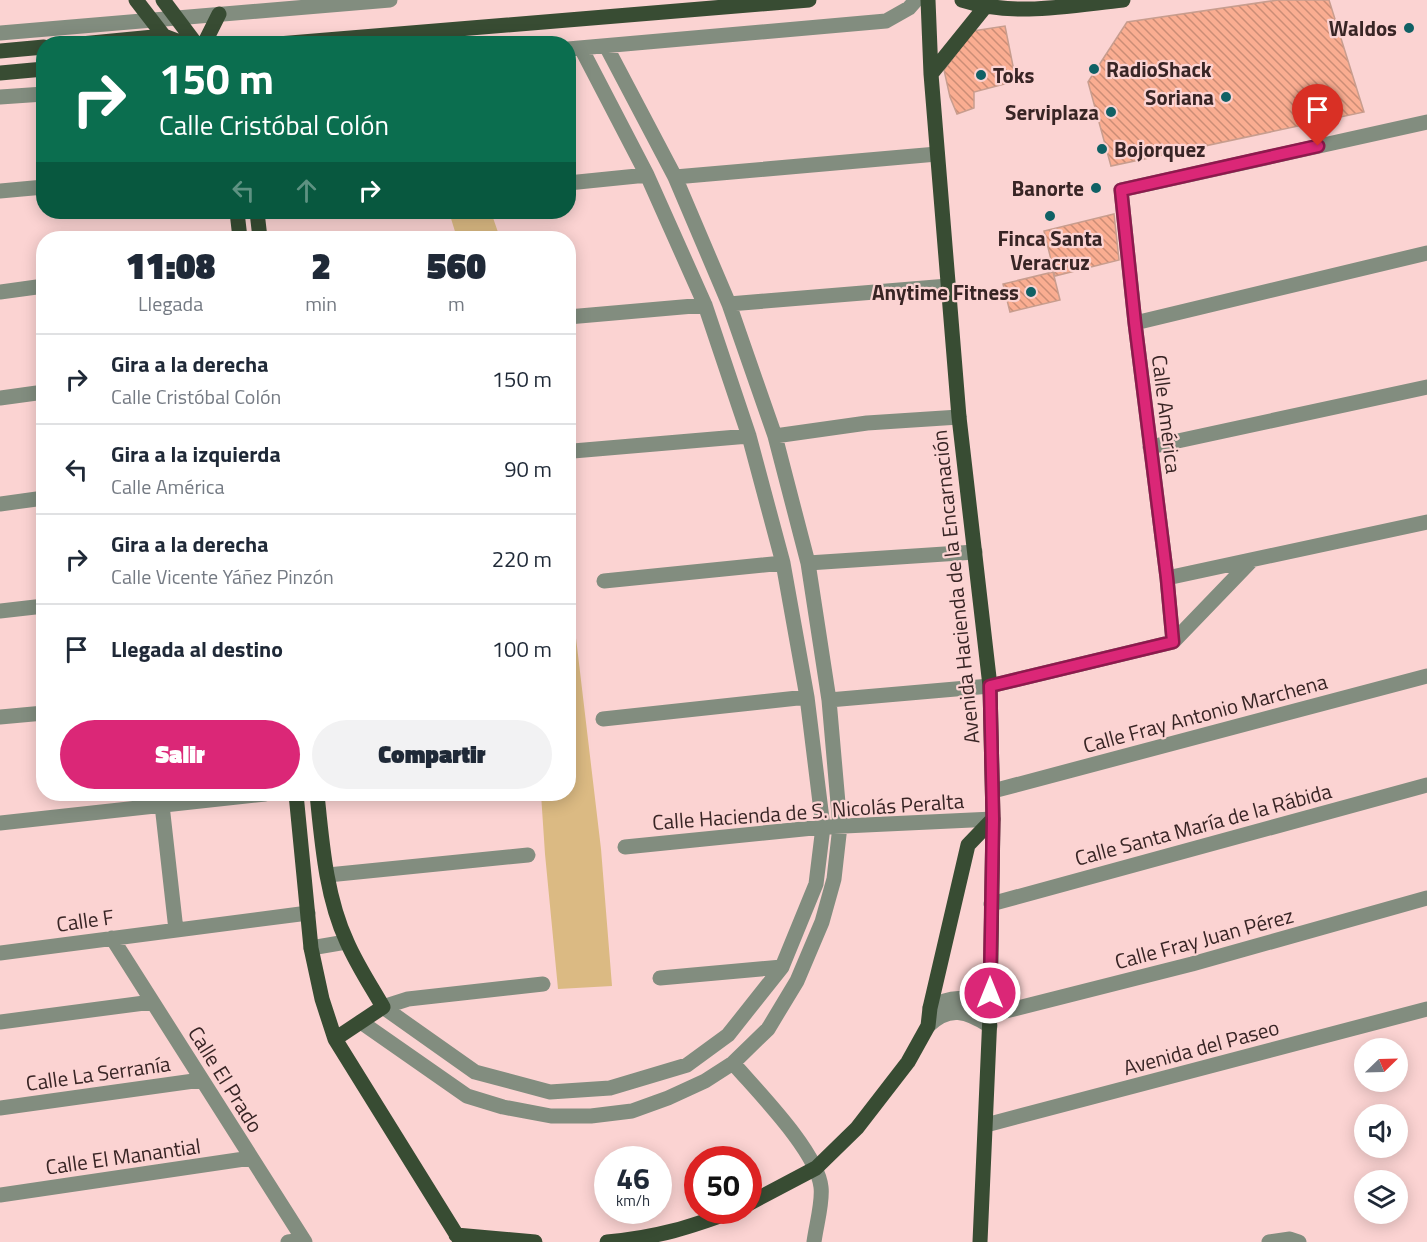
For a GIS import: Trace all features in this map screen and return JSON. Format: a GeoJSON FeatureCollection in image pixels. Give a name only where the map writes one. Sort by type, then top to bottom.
{"type":"FeatureCollection","features":[{"type":"Feature","properties":{"kind":"main road"},"geometry":{"type":"LineString","coordinates":[[136,0],[164,36]]}},
{"type":"Feature","properties":{"kind":"main road"},"geometry":{"type":"LineString","coordinates":[[163,0],[190,36]]}},
{"type":"Feature","properties":{"kind":"main road"},"geometry":{"type":"LineString","coordinates":[[375,36],[809,0]]}},
{"type":"Feature","properties":{"kind":"main road","name":"Avenida Hacienda de la Encarnación"},"geometry":{"type":"LineString","coordinates":[[928,0],[931,74],[959,417],[990,686],[993,791],[990,1020],[980,1242]]}},
{"type":"Feature","properties":{"kind":"main road"},"geometry":{"type":"LineString","coordinates":[[962,0],[985,7],[1123,0]]}},
{"type":"Feature","properties":{"kind":"main road"},"geometry":{"type":"LineString","coordinates":[[931,74],[985,7]]}},
{"type":"Feature","properties":{"kind":"main road"},"geometry":{"type":"LineString","coordinates":[[208,36],[219,14]]}},
{"type":"Feature","properties":{"kind":"main road"},"geometry":{"type":"LineString","coordinates":[[0,51],[36,48]]}},
{"type":"Feature","properties":{"kind":"main road"},"geometry":{"type":"LineString","coordinates":[[0,73],[36,70]]}},
{"type":"Feature","properties":{"kind":"main road"},"geometry":{"type":"LineString","coordinates":[[297,801],[311,948],[322,999],[335,1039],[458,1238],[535,1242]]}},
{"type":"Feature","properties":{"kind":"main road"},"geometry":{"type":"LineString","coordinates":[[318,801],[328,875],[346,942],[383,1007],[335,1039]]}},
{"type":"Feature","properties":{"kind":"main road"},"geometry":{"type":"LineString","coordinates":[[762,1197],[816,1168],[857,1128],[908,1062],[928,1026],[930,1008],[968,845],[993,819]]}},
{"type":"Feature","properties":{"kind":"main road"},"geometry":{"type":"LineString","coordinates":[[607,1242],[637,1239],[698,1224]]}},
{"type":"Feature","properties":{"kind":"street"},"geometry":{"type":"LineString","coordinates":[[0,33],[390,0]]}},
{"type":"Feature","properties":{"kind":"street"},"geometry":{"type":"LineString","coordinates":[[576,49],[886,21],[909,8],[916,0]]}},
{"type":"Feature","properties":{"kind":"street"},"geometry":{"type":"LineString","coordinates":[[361,1022],[467,1095],[503,1107],[551,1116],[591,1116],[632,1111],[705,1081],[733,1063],[768,1029],[797,981],[822,922],[834,879],[840,826],[830,700],[808,563],[776,436],[729,304],[691,213],[675,177],[606,46]]}},
{"type":"Feature","properties":{"kind":"street"},"geometry":{"type":"LineString","coordinates":[[383,1007],[475,1071],[550,1092],[610,1088],[687,1065],[728,1035],[782,967],[816,884],[824,827],[807,697],[783,563],[749,436],[705,305],[669,223],[647,175],[576,51]]}},
{"type":"Feature","properties":{"kind":"street"},"geometry":{"type":"LineString","coordinates":[[0,97],[36,95]]}},
{"type":"Feature","properties":{"kind":"street","name":"Calle América"},"geometry":{"type":"LineString","coordinates":[[1173,642],[1121,190],[1427,122]]}},
{"type":"Feature","properties":{"kind":"street"},"geometry":{"type":"LineString","coordinates":[[675,177],[937,153]]}},
{"type":"Feature","properties":{"kind":"street"},"geometry":{"type":"LineString","coordinates":[[576,182],[647,175]]}},
{"type":"Feature","properties":{"kind":"street"},"geometry":{"type":"LineString","coordinates":[[0,191],[36,188]]}},
{"type":"Feature","properties":{"kind":"street"},"geometry":{"type":"LineString","coordinates":[[669,223],[691,213]]}},
{"type":"Feature","properties":{"kind":"street"},"geometry":{"type":"LineString","coordinates":[[1135,323],[1427,254]]}},
{"type":"Feature","properties":{"kind":"street"},"geometry":{"type":"LineString","coordinates":[[729,304],[948,286]]}},
{"type":"Feature","properties":{"kind":"street"},"geometry":{"type":"LineString","coordinates":[[0,292],[36,287]]}},
{"type":"Feature","properties":{"kind":"street"},"geometry":{"type":"LineString","coordinates":[[576,316],[705,305]]}},
{"type":"Feature","properties":{"kind":"street"},"geometry":{"type":"LineString","coordinates":[[1150,447],[1427,387]]}},
{"type":"Feature","properties":{"kind":"street"},"geometry":{"type":"LineString","coordinates":[[0,398],[36,393]]}},
{"type":"Feature","properties":{"kind":"street"},"geometry":{"type":"LineString","coordinates":[[776,436],[867,423],[959,417]]}},
{"type":"Feature","properties":{"kind":"street"},"geometry":{"type":"LineString","coordinates":[[576,452],[749,436]]}},
{"type":"Feature","properties":{"kind":"street"},"geometry":{"type":"LineString","coordinates":[[757,464],[767,469],[776,468],[781,461]]}},
{"type":"Feature","properties":{"kind":"street"},"geometry":{"type":"LineString","coordinates":[[0,504],[36,499]]}},
{"type":"Feature","properties":{"kind":"street"},"geometry":{"type":"LineString","coordinates":[[1167,578],[1427,522]]}},
{"type":"Feature","properties":{"kind":"street"},"geometry":{"type":"LineString","coordinates":[[776,534],[783,526],[792,525],[800,532]]}},
{"type":"Feature","properties":{"kind":"street"},"geometry":{"type":"LineString","coordinates":[[808,563],[975,552]]}},
{"type":"Feature","properties":{"kind":"street"},"geometry":{"type":"LineString","coordinates":[[830,700],[990,686],[1173,642],[1252,560]]}},
{"type":"Feature","properties":{"kind":"street"},"geometry":{"type":"LineString","coordinates":[[604,581],[783,563]]}},
{"type":"Feature","properties":{"kind":"street"},"geometry":{"type":"LineString","coordinates":[[0,611],[36,607]]}},
{"type":"Feature","properties":{"kind":"street","name":"Calle Fray Antonio Marchena"},"geometry":{"type":"LineString","coordinates":[[993,791],[1427,676]]}},
{"type":"Feature","properties":{"kind":"street"},"geometry":{"type":"LineString","coordinates":[[603,719],[807,697]]}},
{"type":"Feature","properties":{"kind":"street"},"geometry":{"type":"LineString","coordinates":[[0,717],[36,714]]}},
{"type":"Feature","properties":{"kind":"street","name":"Calle Santa María de la Rábida"},"geometry":{"type":"LineString","coordinates":[[991,904],[1427,785]]}},
{"type":"Feature","properties":{"kind":"street"},"geometry":{"type":"LineString","coordinates":[[0,823],[199,801]]}},
{"type":"Feature","properties":{"kind":"street"},"geometry":{"type":"LineString","coordinates":[[162,805],[176,930]]}},
{"type":"Feature","properties":{"kind":"street","name":"Calle Hacienda de S. Nicolás Peralta"},"geometry":{"type":"LineString","coordinates":[[625,847],[824,827],[993,819]]}},
{"type":"Feature","properties":{"kind":"street"},"geometry":{"type":"LineString","coordinates":[[302,850],[323,848]]}},
{"type":"Feature","properties":{"kind":"street"},"geometry":{"type":"LineString","coordinates":[[328,875],[528,855]]}},
{"type":"Feature","properties":{"kind":"street","name":"Calle Fray Juan Pérez"},"geometry":{"type":"LineString","coordinates":[[990,1020],[1427,898]]}},
{"type":"Feature","properties":{"kind":"street","name":"Calle F"},"geometry":{"type":"LineString","coordinates":[[0,953],[308,913]]}},
{"type":"Feature","properties":{"kind":"street","name":"Calle El Prado"},"geometry":{"type":"LineString","coordinates":[[112,938],[304,1241]]}},
{"type":"Feature","properties":{"kind":"street"},"geometry":{"type":"LineString","coordinates":[[311,948],[346,942]]}},
{"type":"Feature","properties":{"kind":"street"},"geometry":{"type":"LineString","coordinates":[[660,978],[782,967]]}},
{"type":"Feature","properties":{"kind":"street"},"geometry":{"type":"LineString","coordinates":[[383,1007],[408,999],[543,984]]}},
{"type":"Feature","properties":{"kind":"street"},"geometry":{"type":"LineString","coordinates":[[930,1008],[944,1001],[967,999],[982,1005],[990,1020]]}},
{"type":"Feature","properties":{"kind":"street"},"geometry":{"type":"LineString","coordinates":[[0,1022],[152,1002]]}},
{"type":"Feature","properties":{"kind":"street","name":"Avenida del Paseo"},"geometry":{"type":"LineString","coordinates":[[986,1125],[1427,1009]]}},
{"type":"Feature","properties":{"kind":"street"},"geometry":{"type":"LineString","coordinates":[[928,1026],[936,1018],[956,1012],[990,1020]]}},
{"type":"Feature","properties":{"kind":"street"},"geometry":{"type":"LineString","coordinates":[[733,1063],[802,1145],[816,1168],[821,1188],[814,1242]]}},
{"type":"Feature","properties":{"kind":"street","name":"Calle La Serranía"},"geometry":{"type":"LineString","coordinates":[[0,1108],[201,1080]]}},
{"type":"Feature","properties":{"kind":"street","name":"Calle El Manantial"},"geometry":{"type":"LineString","coordinates":[[0,1195],[251,1158]]}},
{"type":"Feature","properties":{"kind":"street"},"geometry":{"type":"LineString","coordinates":[[1269,1242],[1290,1239],[1299,1242]]}},
{"type":"Feature","properties":{"kind":"street"},"geometry":{"type":"LineString","coordinates":[[288,1242],[304,1241]]}},
{"type":"Feature","properties":{"kind":"shaded area"},"geometry":{"type":"Polygon","coordinates":[[[451,219],[493,219],[498,231],[455,231],[451,219]]]}},
{"type":"Feature","properties":{"kind":"shaded area"},"geometry":{"type":"Polygon","coordinates":[[[576,638],[601,849],[612,986],[558,989],[541,801],[576,801],[576,638]]]}},
{"type":"Feature","properties":{"kind":"building","name":"Soriana"},"geometry":{"type":"Polygon","coordinates":[[[1278,0],[1329,0],[1364,112],[1111,166],[1088,82],[1127,22],[1278,0]]]}},
{"type":"Feature","properties":{"kind":"building","name":"Toks"},"geometry":{"type":"Polygon","coordinates":[[[1005,26],[1016,81],[974,92],[974,108],[957,114],[950,97],[944,70],[973,31],[1005,26]]]}},
{"type":"Feature","properties":{"kind":"building"},"geometry":{"type":"Polygon","coordinates":[[[1114,214],[1119,260],[1055,276],[1044,231],[1114,214]]]}},
{"type":"Feature","properties":{"kind":"building","name":"Anytime Fitness"},"geometry":{"type":"Polygon","coordinates":[[[1053,272],[1060,300],[1010,312],[1003,284],[1053,272]]]}},
{"type":"Feature","properties":{"kind":"place","name":"Waldos"},"geometry":{"type":"Point","coordinates":[1409,28]}},
{"type":"Feature","properties":{"kind":"place","name":"RadioShack"},"geometry":{"type":"Point","coordinates":[1094,69]}},
{"type":"Feature","properties":{"kind":"place","name":"Toks"},"geometry":{"type":"Point","coordinates":[981,75]}},
{"type":"Feature","properties":{"kind":"place","name":"Soriana"},"geometry":{"type":"Point","coordinates":[1226,97]}},
{"type":"Feature","properties":{"kind":"place","name":"Serviplaza"},"geometry":{"type":"Point","coordinates":[1111,112]}},
{"type":"Feature","properties":{"kind":"place","name":"Bojorquez"},"geometry":{"type":"Point","coordinates":[1102,149]}},
{"type":"Feature","properties":{"kind":"place","name":"Banorte"},"geometry":{"type":"Point","coordinates":[1096,188]}},
{"type":"Feature","properties":{"kind":"place","name":"Finca Santa Veracruz"},"geometry":{"type":"Point","coordinates":[1050,216]}},
{"type":"Feature","properties":{"kind":"place","name":"Anytime Fitness"},"geometry":{"type":"Point","coordinates":[1031,292]}},
{"type":"Feature","properties":{"kind":"route"},"geometry":{"type":"LineString","coordinates":[[990,993],[993,819],[990,686],[1173,642],[1121,190],[1318,146]]}}]}
